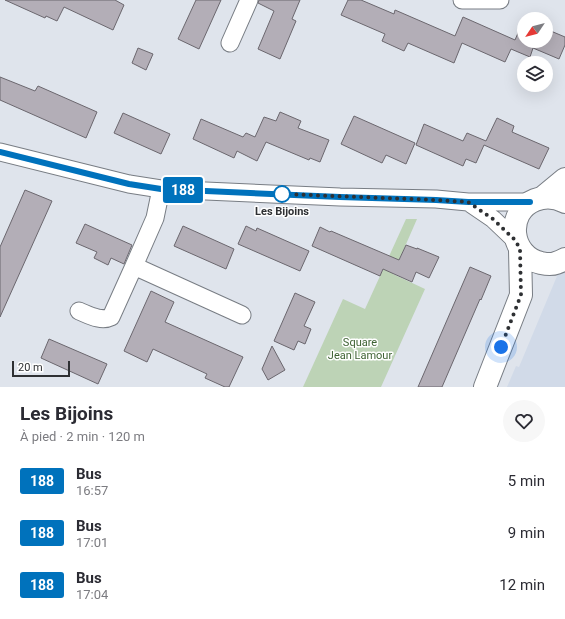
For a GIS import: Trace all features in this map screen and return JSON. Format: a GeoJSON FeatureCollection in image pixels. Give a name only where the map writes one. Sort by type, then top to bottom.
{"type":"FeatureCollection","features":[{"type":"Feature","properties":{"kind":"street"},"geometry":{"type":"LineString","coordinates":[[230,42],[249,0]]}},
{"type":"Feature","properties":{"kind":"street"},"geometry":{"type":"LineString","coordinates":[[462,0],[500,0]]}},
{"type":"Feature","properties":{"kind":"street"},"geometry":{"type":"LineString","coordinates":[[0,154],[129,184],[161,189],[468,202],[536,200],[552,198],[565,202]]}},
{"type":"Feature","properties":{"kind":"street"},"geometry":{"type":"LineString","coordinates":[[486,387],[521,295],[518,245],[515,233],[515,225],[518,215],[524,207],[565,179]]}},
{"type":"Feature","properties":{"kind":"street"},"geometry":{"type":"LineString","coordinates":[[79,311],[102,319],[111,317],[155,218],[161,189]]}},
{"type":"Feature","properties":{"kind":"street"},"geometry":{"type":"LineString","coordinates":[[468,202],[493,219],[518,245],[527,257],[535,262],[546,264],[558,262]]}},
{"type":"Feature","properties":{"kind":"street"},"geometry":{"type":"LineString","coordinates":[[521,295],[558,262]]}},
{"type":"Feature","properties":{"kind":"street"},"geometry":{"type":"LineString","coordinates":[[134,266],[242,315]]}},
{"type":"Feature","properties":{"kind":"shaded area"},"geometry":{"type":"Polygon","coordinates":[[[565,257],[565,387],[507,387],[516,366],[519,367],[565,257]]]}},
{"type":"Feature","properties":{"kind":"green space","name":"Square Jean Lamour"},"geometry":{"type":"Polygon","coordinates":[[[406,219],[417,219],[393,274],[425,289],[381,387],[303,387],[343,299],[365,309],[406,219]]]}},
{"type":"Feature","properties":{"kind":"building"},"geometry":{"type":"Polygon","coordinates":[[[5,0],[115,0],[124,5],[113,30],[64,7],[57,21],[46,16],[45,18],[5,0]]]}},
{"type":"Feature","properties":{"kind":"building"},"geometry":{"type":"Polygon","coordinates":[[[196,0],[221,0],[199,49],[178,39],[196,0]]]}},
{"type":"Feature","properties":{"kind":"building"},"geometry":{"type":"Polygon","coordinates":[[[259,0],[300,0],[292,19],[296,21],[280,59],[258,49],[274,11],[258,3],[259,0]]]}},
{"type":"Feature","properties":{"kind":"building"},"geometry":{"type":"Polygon","coordinates":[[[348,0],[361,0],[394,14],[395,10],[455,36],[463,17],[515,40],[517,35],[517,48],[533,48],[530,56],[511,49],[505,62],[462,43],[454,63],[408,43],[404,51],[382,41],[385,34],[341,15],[348,0]]]}},
{"type":"Feature","properties":{"kind":"building"},"geometry":{"type":"Polygon","coordinates":[[[553,32],[565,37],[565,45],[559,59],[533,48],[553,48],[553,32]]]}},
{"type":"Feature","properties":{"kind":"building"},"geometry":{"type":"Polygon","coordinates":[[[138,48],[153,54],[146,70],[132,63],[138,48]]]}},
{"type":"Feature","properties":{"kind":"building"},"geometry":{"type":"Polygon","coordinates":[[[0,77],[35,91],[38,86],[97,112],[86,138],[0,100],[0,77]]]}},
{"type":"Feature","properties":{"kind":"building"},"geometry":{"type":"Polygon","coordinates":[[[280,112],[301,121],[298,128],[329,140],[320,162],[310,158],[309,160],[266,142],[257,161],[237,151],[234,158],[193,139],[201,119],[243,137],[246,133],[255,137],[264,117],[276,121],[280,112]]]}},
{"type":"Feature","properties":{"kind":"building"},"geometry":{"type":"Polygon","coordinates":[[[123,113],[170,134],[161,154],[114,133],[123,113]]]}},
{"type":"Feature","properties":{"kind":"building"},"geometry":{"type":"Polygon","coordinates":[[[354,116],[415,143],[406,164],[386,155],[382,163],[341,144],[354,116]]]}},
{"type":"Feature","properties":{"kind":"building"},"geometry":{"type":"Polygon","coordinates":[[[497,118],[514,126],[512,132],[549,148],[539,169],[484,145],[476,163],[466,159],[463,166],[416,145],[424,124],[463,141],[467,133],[486,141],[497,118]]]}},
{"type":"Feature","properties":{"kind":"building"},"geometry":{"type":"Polygon","coordinates":[[[25,190],[52,201],[0,317],[0,247],[25,190]]]}},
{"type":"Feature","properties":{"kind":"building"},"geometry":{"type":"Polygon","coordinates":[[[85,224],[132,245],[124,264],[111,258],[108,265],[94,258],[97,252],[76,243],[85,224]]]}},
{"type":"Feature","properties":{"kind":"building"},"geometry":{"type":"Polygon","coordinates":[[[183,226],[234,249],[226,269],[174,246],[183,226]]]}},
{"type":"Feature","properties":{"kind":"building"},"geometry":{"type":"Polygon","coordinates":[[[246,226],[256,231],[257,228],[309,251],[300,271],[238,244],[246,226]]]}},
{"type":"Feature","properties":{"kind":"building"},"geometry":{"type":"Polygon","coordinates":[[[320,227],[399,260],[406,245],[439,257],[429,278],[416,272],[412,282],[383,269],[380,276],[312,246],[320,227]]]}},
{"type":"Feature","properties":{"kind":"building"},"geometry":{"type":"Polygon","coordinates":[[[470,267],[491,276],[481,300],[480,299],[442,387],[418,387],[470,267]]]}},
{"type":"Feature","properties":{"kind":"building"},"geometry":{"type":"Polygon","coordinates":[[[151,291],[174,302],[165,322],[243,357],[229,387],[225,387],[205,378],[207,374],[153,349],[147,362],[124,351],[151,291]]]}},
{"type":"Feature","properties":{"kind":"building"},"geometry":{"type":"Polygon","coordinates":[[[295,293],[315,302],[304,326],[311,329],[305,344],[298,341],[294,350],[274,341],[295,293]]]}},
{"type":"Feature","properties":{"kind":"building"},"geometry":{"type":"Polygon","coordinates":[[[49,339],[107,364],[98,384],[41,358],[49,339]]]}},
{"type":"Feature","properties":{"kind":"building"},"geometry":{"type":"Polygon","coordinates":[[[272,346],[285,370],[268,380],[262,369],[272,346]]]}},
{"type":"Feature","properties":{"kind":"bus line","name":"188"},"geometry":{"type":"LineString","coordinates":[[0,152],[129,184],[161,189],[468,202],[530,202]]}},
{"type":"Feature","properties":{"kind":"place","name":"Les Bijoins"},"geometry":{"type":"Point","coordinates":[282,194]}},
{"type":"Feature","properties":{"kind":"route"},"geometry":{"type":"LineString","coordinates":[[282,194],[468,202],[493,219],[516,241],[520,250],[521,295],[501,347]]}}]}
